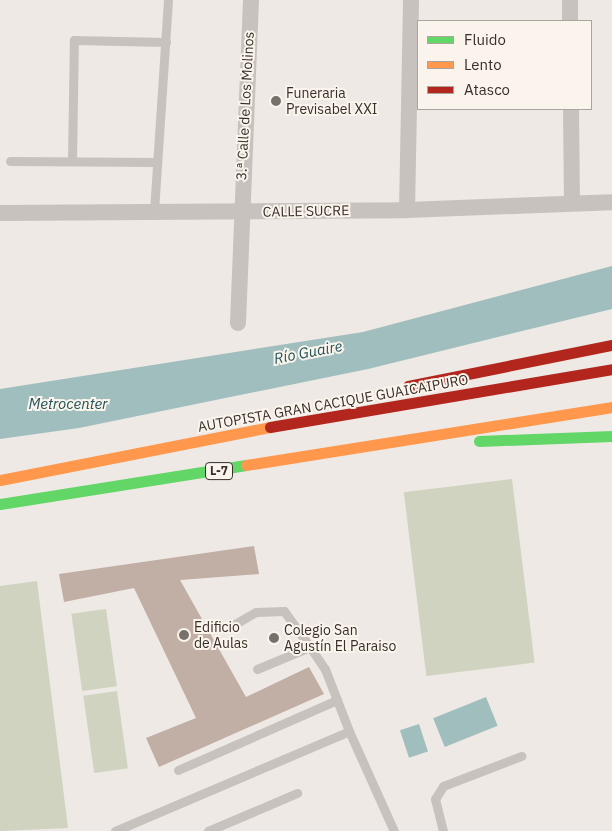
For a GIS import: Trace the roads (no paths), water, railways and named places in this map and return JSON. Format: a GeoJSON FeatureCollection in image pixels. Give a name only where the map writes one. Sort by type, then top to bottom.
{"type":"FeatureCollection","features":[{"type":"Feature","properties":{"kind":"highway"},"geometry":{"type":"LineString","coordinates":[[398,389],[612,345]]}},
{"type":"Feature","properties":{"kind":"highway","name":"AUTOPISTA GRAN CACIQUE GUAICAIPURO"},"geometry":{"type":"LineString","coordinates":[[0,480],[288,423],[612,368]]}},
{"type":"Feature","properties":{"kind":"highway"},"geometry":{"type":"LineString","coordinates":[[288,423],[352,399]]}},
{"type":"Feature","properties":{"kind":"highway","name":"L-7"},"geometry":{"type":"LineString","coordinates":[[0,504],[612,407]]}},
{"type":"Feature","properties":{"kind":"highway"},"geometry":{"type":"LineString","coordinates":[[438,436],[497,443],[612,436]]}},
{"type":"Feature","properties":{"kind":"street","name":"3.ª Calle de Los Molinos"},"geometry":{"type":"LineString","coordinates":[[238,324],[239,212],[251,0]]}},
{"type":"Feature","properties":{"kind":"street"},"geometry":{"type":"LineString","coordinates":[[407,210],[411,0]]}},
{"type":"Feature","properties":{"kind":"street"},"geometry":{"type":"LineString","coordinates":[[570,0],[570,20]]}},
{"type":"Feature","properties":{"kind":"street"},"geometry":{"type":"LineString","coordinates":[[571,110],[572,202]]}},
{"type":"Feature","properties":{"kind":"street","name":"CALLE SUCRE"},"geometry":{"type":"LineString","coordinates":[[0,213],[407,210],[572,202],[612,202]]}},
{"type":"Feature","properties":{"kind":"lane"},"geometry":{"type":"LineString","coordinates":[[154,211],[168,0]]}},
{"type":"Feature","properties":{"kind":"lane"},"geometry":{"type":"LineString","coordinates":[[72,161],[74,40],[166,42]]}},
{"type":"Feature","properties":{"kind":"lane"},"geometry":{"type":"LineString","coordinates":[[10,161],[157,162]]}},
{"type":"Feature","properties":{"kind":"lane"},"geometry":{"type":"LineString","coordinates":[[235,624],[256,612],[284,611],[325,668],[349,731],[394,831]]}},
{"type":"Feature","properties":{"kind":"lane"},"geometry":{"type":"LineString","coordinates":[[257,669],[310,647]]}},
{"type":"Feature","properties":{"kind":"lane"},"geometry":{"type":"LineString","coordinates":[[178,770],[337,700]]}},
{"type":"Feature","properties":{"kind":"lane"},"geometry":{"type":"LineString","coordinates":[[115,831],[349,731]]}},
{"type":"Feature","properties":{"kind":"lane"},"geometry":{"type":"LineString","coordinates":[[444,831],[436,799],[442,786],[521,756]]}},
{"type":"Feature","properties":{"kind":"lane"},"geometry":{"type":"LineString","coordinates":[[208,831],[297,793]]}},
{"type":"Feature","properties":{"kind":"water","name":"Metrocenter"},"geometry":{"type":"Polygon","coordinates":[[[612,266],[612,309],[368,369],[79,428],[0,439],[0,389],[363,332],[612,266]]]}},
{"type":"Feature","properties":{"kind":"water"},"geometry":{"type":"Polygon","coordinates":[[[486,697],[498,726],[445,747],[433,718],[486,697]]]}},
{"type":"Feature","properties":{"kind":"water"},"geometry":{"type":"Polygon","coordinates":[[[419,724],[428,752],[409,758],[400,730],[419,724]]]}},
{"type":"Feature","properties":{"kind":"place","name":"Funeraria Previsabel XXI"},"geometry":{"type":"Point","coordinates":[276,101]}},
{"type":"Feature","properties":{"kind":"place","name":"Edificio de Aulas"},"geometry":{"type":"Point","coordinates":[184,635]}},
{"type":"Feature","properties":{"kind":"place","name":"Colegio San Agustín El Paraiso"},"geometry":{"type":"Point","coordinates":[274,638]}},
{"type":"Feature","properties":{"kind":"water label","name":"Río Guaire"},"geometry":{"type":"Point","coordinates":[308,352]}}]}
